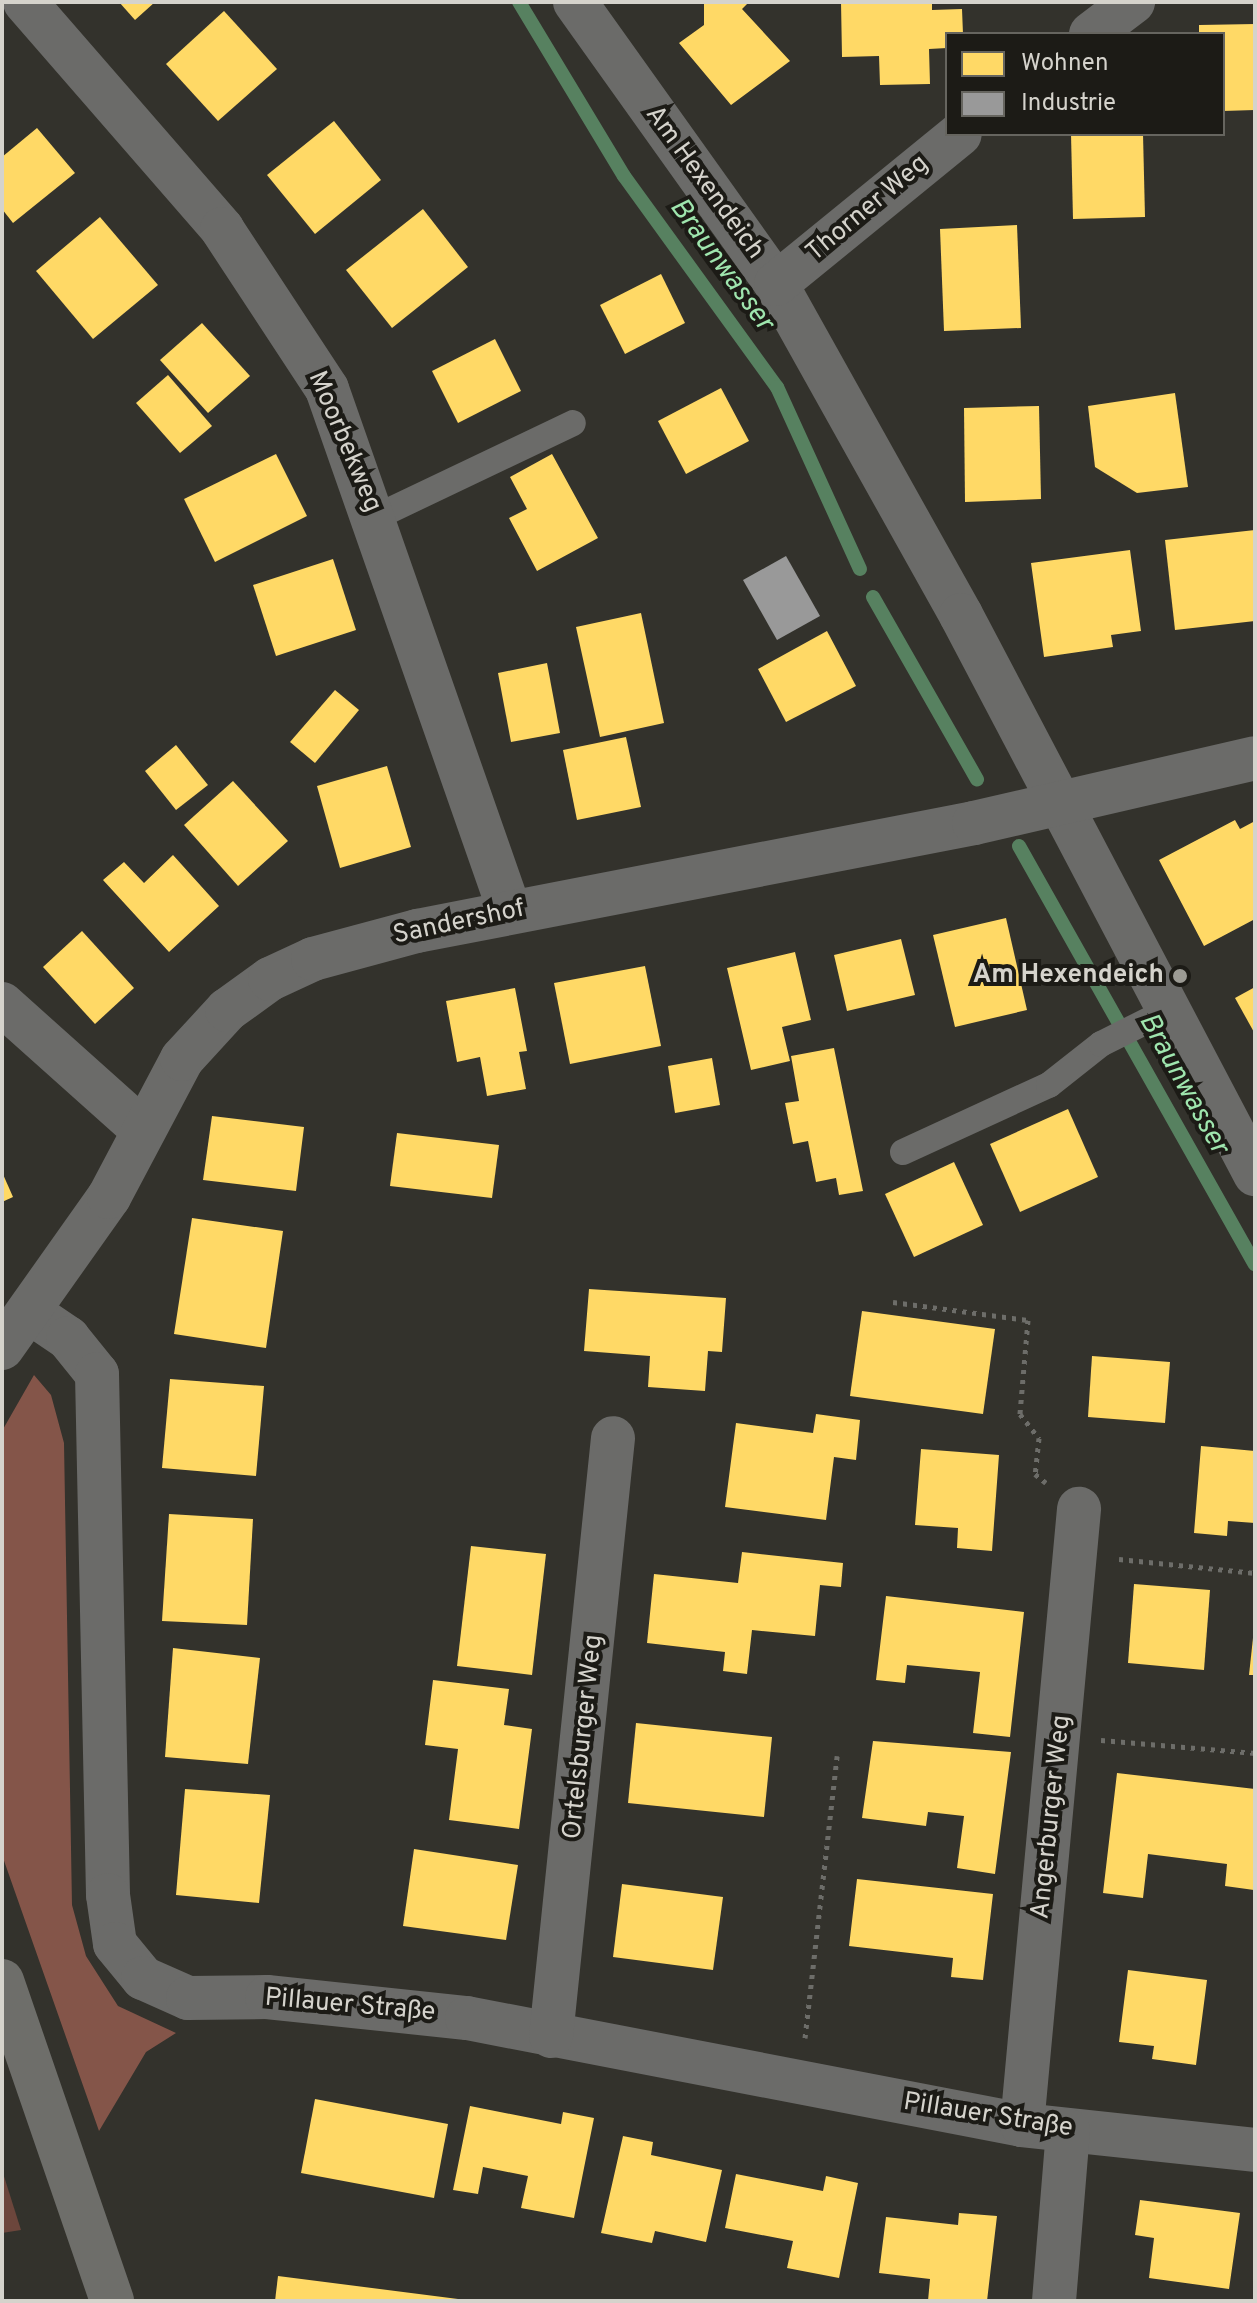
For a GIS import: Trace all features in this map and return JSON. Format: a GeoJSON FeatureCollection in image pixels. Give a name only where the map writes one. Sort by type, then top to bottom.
{"type":"FeatureCollection","features":[{"type":"Feature","properties":{"kind":"main road"},"geometry":{"type":"LineString","coordinates":[[2,1981],[112,2301]]}},
{"type":"Feature","properties":{"kind":"street","name":"Moorbekweg"},"geometry":{"type":"LineString","coordinates":[[25,2],[222,229],[274,301],[327,389],[376,517],[407,625],[510,912]]}},
{"type":"Feature","properties":{"kind":"street","name":"Am Hexendeich"},"geometry":{"type":"LineString","coordinates":[[575,2],[776,284],[1060,803],[1153,1018],[1255,1174]]}},
{"type":"Feature","properties":{"kind":"street"},"geometry":{"type":"LineString","coordinates":[[1094,32],[1133,2]]}},
{"type":"Feature","properties":{"kind":"street","name":"Thorner Weg"},"geometry":{"type":"LineString","coordinates":[[776,284],[958,136]]}},
{"type":"Feature","properties":{"kind":"street","name":"Sandershof"},"geometry":{"type":"LineString","coordinates":[[2,1348],[16,1323],[109,1197],[142,1129],[182,1059],[227,1010],[270,979],[356,945],[1060,803],[1255,758]]}},
{"type":"Feature","properties":{"kind":"street"},"geometry":{"type":"LineString","coordinates":[[2,1004],[142,1129]]}},
{"type":"Feature","properties":{"kind":"street","name":"Pillauer Straße"},"geometry":{"type":"LineString","coordinates":[[16,1323],[68,1338],[97,1374],[108,1895],[115,1944],[143,1978],[188,1998],[267,1997],[380,2005],[1022,2125],[1255,2150]]}},
{"type":"Feature","properties":{"kind":"street","name":"Ortelsburger Weg"},"geometry":{"type":"LineString","coordinates":[[551,2036],[613,1438]]}},
{"type":"Feature","properties":{"kind":"street","name":"Angerburger Weg"},"geometry":{"type":"LineString","coordinates":[[1022,2125],[1078,1555],[1079,1509]]}},
{"type":"Feature","properties":{"kind":"street"},"geometry":{"type":"LineString","coordinates":[[1054,2301],[1068,2131]]}},
{"type":"Feature","properties":{"kind":"lane"},"geometry":{"type":"LineString","coordinates":[[376,517],[573,423]]}},
{"type":"Feature","properties":{"kind":"lane"},"geometry":{"type":"LineString","coordinates":[[903,1152],[1049,1085],[1101,1044],[1153,1018]]}},
{"type":"Feature","properties":{"kind":"path"},"geometry":{"type":"LineString","coordinates":[[893,1302],[1028,1320],[1020,1414],[1039,1438],[1035,1474],[1079,1509]]}},
{"type":"Feature","properties":{"kind":"path"},"geometry":{"type":"LineString","coordinates":[[1078,1555],[1255,1573]]}},
{"type":"Feature","properties":{"kind":"path"},"geometry":{"type":"LineString","coordinates":[[1060,1737],[1255,1753]]}},
{"type":"Feature","properties":{"kind":"path"},"geometry":{"type":"LineString","coordinates":[[800,2083],[837,1756]]}},
{"type":"Feature","properties":{"kind":"shaded area"},"geometry":{"type":"Polygon","coordinates":[[[34,1375],[51,1395],[64,1443],[72,1905],[86,1956],[118,2006],[176,2033],[146,2052],[99,2131],[2,1855],[2,1431],[34,1375]]]}},
{"type":"Feature","properties":{"kind":"shaded area"},"geometry":{"type":"Polygon","coordinates":[[[2,2170],[21,2230],[2,2233],[2,2170]]]}},
{"type":"Feature","properties":{"kind":"building: Wohnen"},"geometry":{"type":"Polygon","coordinates":[[[119,2],[155,2],[135,20],[119,2]]]}},
{"type":"Feature","properties":{"kind":"building: Wohnen"},"geometry":{"type":"Polygon","coordinates":[[[704,2],[749,2],[742,9],[790,61],[731,105],[679,43],[704,25],[704,2]]]}},
{"type":"Feature","properties":{"kind":"building: Wohnen"},"geometry":{"type":"Polygon","coordinates":[[[841,2],[932,2],[932,10],[962,9],[963,32],[945,32],[945,48],[929,49],[930,84],[880,85],[879,56],[842,57],[841,2]]]}},
{"type":"Feature","properties":{"kind":"building: Wohnen"},"geometry":{"type":"Polygon","coordinates":[[[224,11],[277,69],[218,121],[166,64],[224,11]]]}},
{"type":"Feature","properties":{"kind":"building: Wohnen"},"geometry":{"type":"Polygon","coordinates":[[[1255,24],[1255,110],[1225,111],[1225,32],[1199,32],[1199,25],[1255,24]]]}},
{"type":"Feature","properties":{"kind":"building: Wohnen"},"geometry":{"type":"Polygon","coordinates":[[[334,121],[381,180],[315,234],[267,175],[334,121]]]}},
{"type":"Feature","properties":{"kind":"building: Wohnen"},"geometry":{"type":"Polygon","coordinates":[[[37,128],[75,173],[13,223],[2,209],[2,157],[37,128]]]}},
{"type":"Feature","properties":{"kind":"building: Wohnen"},"geometry":{"type":"Polygon","coordinates":[[[1071,136],[1143,136],[1145,217],[1073,219],[1071,136]]]}},
{"type":"Feature","properties":{"kind":"building: Wohnen"},"geometry":{"type":"Polygon","coordinates":[[[423,209],[468,267],[392,328],[346,270],[423,209]]]}},
{"type":"Feature","properties":{"kind":"building: Wohnen"},"geometry":{"type":"Polygon","coordinates":[[[100,217],[158,285],[93,339],[36,271],[100,217]]]}},
{"type":"Feature","properties":{"kind":"building: Wohnen"},"geometry":{"type":"Polygon","coordinates":[[[1017,225],[1021,328],[944,331],[940,229],[1017,225]]]}},
{"type":"Feature","properties":{"kind":"building: Wohnen"},"geometry":{"type":"Polygon","coordinates":[[[661,274],[685,323],[625,354],[600,305],[661,274]]]}},
{"type":"Feature","properties":{"kind":"building: Wohnen"},"geometry":{"type":"Polygon","coordinates":[[[202,323],[250,376],[208,413],[160,360],[202,323]]]}},
{"type":"Feature","properties":{"kind":"building: Wohnen"},"geometry":{"type":"Polygon","coordinates":[[[495,339],[521,391],[458,423],[432,371],[495,339]]]}},
{"type":"Feature","properties":{"kind":"building: Wohnen"},"geometry":{"type":"Polygon","coordinates":[[[168,375],[212,426],[180,453],[136,403],[168,375]]]}},
{"type":"Feature","properties":{"kind":"building: Wohnen"},"geometry":{"type":"Polygon","coordinates":[[[721,388],[749,441],[686,474],[658,421],[721,388]]]}},
{"type":"Feature","properties":{"kind":"building: Wohnen"},"geometry":{"type":"Polygon","coordinates":[[[1175,393],[1188,487],[1137,493],[1095,467],[1088,406],[1175,393]]]}},
{"type":"Feature","properties":{"kind":"building: Wohnen"},"geometry":{"type":"Polygon","coordinates":[[[1039,406],[1041,499],[965,502],[964,408],[1039,406]]]}},
{"type":"Feature","properties":{"kind":"building: Wohnen"},"geometry":{"type":"Polygon","coordinates":[[[276,454],[307,516],[215,562],[184,499],[276,454]]]}},
{"type":"Feature","properties":{"kind":"building: Wohnen"},"geometry":{"type":"Polygon","coordinates":[[[552,454],[598,538],[537,571],[509,518],[527,509],[510,477],[552,454]]]}},
{"type":"Feature","properties":{"kind":"building: Wohnen"},"geometry":{"type":"Polygon","coordinates":[[[1255,530],[1255,621],[1175,630],[1165,540],[1255,530]]]}},
{"type":"Feature","properties":{"kind":"building: Wohnen"},"geometry":{"type":"Polygon","coordinates":[[[1130,550],[1141,631],[1111,635],[1113,647],[1044,657],[1031,563],[1130,550]]]}},
{"type":"Feature","properties":{"kind":"building: Wohnen"},"geometry":{"type":"Polygon","coordinates":[[[333,559],[356,630],[276,656],[253,585],[333,559]]]}},
{"type":"Feature","properties":{"kind":"building: Wohnen"},"geometry":{"type":"Polygon","coordinates":[[[641,613],[664,723],[600,737],[576,627],[641,613]]]}},
{"type":"Feature","properties":{"kind":"building: Wohnen"},"geometry":{"type":"Polygon","coordinates":[[[827,631],[856,686],[786,722],[758,669],[827,631]]]}},
{"type":"Feature","properties":{"kind":"building: Wohnen"},"geometry":{"type":"Polygon","coordinates":[[[547,663],[560,733],[511,742],[498,673],[547,663]]]}},
{"type":"Feature","properties":{"kind":"building: Wohnen"},"geometry":{"type":"Polygon","coordinates":[[[335,690],[359,710],[315,763],[290,742],[335,690]]]}},
{"type":"Feature","properties":{"kind":"building: Wohnen"},"geometry":{"type":"Polygon","coordinates":[[[626,737],[641,807],[577,820],[563,750],[626,737]]]}},
{"type":"Feature","properties":{"kind":"building: Wohnen"},"geometry":{"type":"Polygon","coordinates":[[[176,745],[208,785],[176,810],[145,771],[176,745]]]}},
{"type":"Feature","properties":{"kind":"building: Wohnen"},"geometry":{"type":"Polygon","coordinates":[[[387,766],[411,847],[340,868],[317,786],[387,766]]]}},
{"type":"Feature","properties":{"kind":"building: Wohnen"},"geometry":{"type":"Polygon","coordinates":[[[233,781],[288,841],[238,886],[184,825],[233,781]]]}},
{"type":"Feature","properties":{"kind":"building: Wohnen"},"geometry":{"type":"Polygon","coordinates":[[[1235,820],[1240,829],[1255,821],[1255,919],[1204,946],[1159,860],[1235,820]]]}},
{"type":"Feature","properties":{"kind":"building: Wohnen"},"geometry":{"type":"Polygon","coordinates":[[[173,855],[219,906],[169,952],[103,880],[124,862],[144,883],[173,855]]]}},
{"type":"Feature","properties":{"kind":"building: Wohnen"},"geometry":{"type":"Polygon","coordinates":[[[1006,918],[1027,1010],[955,1027],[933,935],[1006,918]]]}},
{"type":"Feature","properties":{"kind":"building: Wohnen"},"geometry":{"type":"Polygon","coordinates":[[[82,931],[134,988],[95,1024],[43,967],[82,931]]]}},
{"type":"Feature","properties":{"kind":"building: Wohnen"},"geometry":{"type":"Polygon","coordinates":[[[901,939],[915,995],[847,1011],[834,955],[901,939]]]}},
{"type":"Feature","properties":{"kind":"building: Wohnen"},"geometry":{"type":"Polygon","coordinates":[[[795,952],[811,1020],[782,1027],[790,1061],[751,1070],[727,968],[795,952]]]}},
{"type":"Feature","properties":{"kind":"building: Wohnen"},"geometry":{"type":"Polygon","coordinates":[[[645,966],[661,1046],[570,1064],[554,983],[645,966]]]}},
{"type":"Feature","properties":{"kind":"building: Wohnen"},"geometry":{"type":"Polygon","coordinates":[[[1255,987],[1255,1034],[1235,998],[1255,987]]]}},
{"type":"Feature","properties":{"kind":"building: Wohnen"},"geometry":{"type":"Polygon","coordinates":[[[515,988],[527,1051],[519,1052],[526,1089],[487,1096],[480,1057],[457,1062],[446,1001],[515,988]]]}},
{"type":"Feature","properties":{"kind":"building: Wohnen"},"geometry":{"type":"Polygon","coordinates":[[[834,1048],[863,1191],[839,1195],[836,1178],[816,1182],[808,1141],[793,1144],[785,1103],[799,1101],[791,1056],[834,1048]]]}},
{"type":"Feature","properties":{"kind":"building: Wohnen"},"geometry":{"type":"Polygon","coordinates":[[[712,1058],[720,1105],[675,1113],[668,1066],[712,1058]]]}},
{"type":"Feature","properties":{"kind":"building: Wohnen"},"geometry":{"type":"Polygon","coordinates":[[[1068,1109],[1098,1177],[1020,1212],[990,1144],[1068,1109]]]}},
{"type":"Feature","properties":{"kind":"building: Wohnen"},"geometry":{"type":"Polygon","coordinates":[[[212,1116],[304,1127],[296,1191],[203,1180],[212,1116]]]}},
{"type":"Feature","properties":{"kind":"building: Wohnen"},"geometry":{"type":"Polygon","coordinates":[[[397,1133],[499,1145],[492,1198],[390,1186],[397,1133]]]}},
{"type":"Feature","properties":{"kind":"building: Wohnen"},"geometry":{"type":"Polygon","coordinates":[[[954,1162],[983,1225],[914,1257],[885,1194],[954,1162]]]}},
{"type":"Feature","properties":{"kind":"building: Wohnen"},"geometry":{"type":"Polygon","coordinates":[[[2,1172],[13,1197],[2,1202],[2,1172]]]}},
{"type":"Feature","properties":{"kind":"building: Wohnen"},"geometry":{"type":"Polygon","coordinates":[[[192,1218],[283,1231],[266,1348],[174,1334],[192,1218]]]}},
{"type":"Feature","properties":{"kind":"building: Wohnen"},"geometry":{"type":"Polygon","coordinates":[[[589,1289],[726,1298],[722,1352],[708,1351],[705,1391],[648,1387],[650,1356],[584,1351],[589,1289]]]}},
{"type":"Feature","properties":{"kind":"building: Wohnen"},"geometry":{"type":"Polygon","coordinates":[[[862,1311],[995,1329],[983,1414],[850,1396],[862,1311]]]}},
{"type":"Feature","properties":{"kind":"building: Wohnen"},"geometry":{"type":"Polygon","coordinates":[[[1092,1356],[1170,1362],[1165,1423],[1088,1417],[1092,1356]]]}},
{"type":"Feature","properties":{"kind":"building: Wohnen"},"geometry":{"type":"Polygon","coordinates":[[[170,1379],[264,1386],[256,1476],[162,1468],[170,1379]]]}},
{"type":"Feature","properties":{"kind":"building: Wohnen"},"geometry":{"type":"Polygon","coordinates":[[[816,1414],[860,1420],[856,1460],[834,1457],[826,1520],[725,1507],[736,1423],[813,1433],[816,1414]]]}},
{"type":"Feature","properties":{"kind":"building: Wohnen"},"geometry":{"type":"Polygon","coordinates":[[[1201,1446],[1255,1451],[1255,1523],[1228,1521],[1227,1536],[1194,1533],[1201,1446]]]}},
{"type":"Feature","properties":{"kind":"building: Wohnen"},"geometry":{"type":"Polygon","coordinates":[[[921,1449],[999,1455],[992,1551],[957,1548],[958,1528],[915,1525],[921,1449]]]}},
{"type":"Feature","properties":{"kind":"building: Wohnen"},"geometry":{"type":"Polygon","coordinates":[[[169,1514],[253,1519],[247,1625],[162,1621],[169,1514]]]}},
{"type":"Feature","properties":{"kind":"building: Wohnen"},"geometry":{"type":"Polygon","coordinates":[[[471,1546],[546,1554],[532,1675],[457,1666],[471,1546]]]}},
{"type":"Feature","properties":{"kind":"building: Wohnen"},"geometry":{"type":"Polygon","coordinates":[[[742,1552],[843,1563],[841,1587],[820,1585],[815,1636],[752,1630],[747,1674],[723,1671],[725,1652],[647,1643],[654,1574],[738,1583],[742,1552]]]}},
{"type":"Feature","properties":{"kind":"building: Wohnen"},"geometry":{"type":"Polygon","coordinates":[[[1134,1584],[1210,1590],[1204,1670],[1128,1663],[1134,1584]]]}},
{"type":"Feature","properties":{"kind":"building: Wohnen"},"geometry":{"type":"Polygon","coordinates":[[[886,1596],[1024,1612],[1010,1737],[973,1733],[980,1672],[907,1665],[905,1683],[876,1680],[886,1596]]]}},
{"type":"Feature","properties":{"kind":"building: Wohnen"},"geometry":{"type":"Polygon","coordinates":[[[1253,1638],[1255,1675],[1249,1675],[1253,1638]]]}},
{"type":"Feature","properties":{"kind":"building: Wohnen"},"geometry":{"type":"Polygon","coordinates":[[[173,1648],[260,1658],[248,1764],[165,1757],[173,1648]]]}},
{"type":"Feature","properties":{"kind":"building: Wohnen"},"geometry":{"type":"Polygon","coordinates":[[[433,1680],[509,1689],[504,1725],[532,1729],[519,1829],[449,1820],[458,1749],[425,1745],[433,1680]]]}},
{"type":"Feature","properties":{"kind":"building: Wohnen"},"geometry":{"type":"Polygon","coordinates":[[[636,1723],[772,1737],[764,1817],[628,1803],[636,1723]]]}},
{"type":"Feature","properties":{"kind":"building: Wohnen"},"geometry":{"type":"Polygon","coordinates":[[[873,1741],[1011,1752],[995,1874],[957,1868],[964,1816],[928,1812],[926,1826],[862,1818],[873,1741]]]}},
{"type":"Feature","properties":{"kind":"building: Wohnen"},"geometry":{"type":"Polygon","coordinates":[[[1117,1773],[1255,1789],[1254,1890],[1225,1886],[1227,1864],[1148,1854],[1143,1898],[1103,1893],[1117,1773]]]}},
{"type":"Feature","properties":{"kind":"building: Wohnen"},"geometry":{"type":"Polygon","coordinates":[[[185,1789],[270,1795],[259,1903],[176,1895],[185,1789]]]}},
{"type":"Feature","properties":{"kind":"building: Wohnen"},"geometry":{"type":"Polygon","coordinates":[[[414,1849],[518,1865],[506,1940],[403,1926],[414,1849]]]}},
{"type":"Feature","properties":{"kind":"building: Wohnen"},"geometry":{"type":"Polygon","coordinates":[[[857,1879],[993,1894],[983,1980],[951,1977],[953,1958],[849,1946],[857,1879]]]}},
{"type":"Feature","properties":{"kind":"building: Wohnen"},"geometry":{"type":"Polygon","coordinates":[[[622,1884],[723,1897],[713,1970],[613,1957],[622,1884]]]}},
{"type":"Feature","properties":{"kind":"building: Wohnen"},"geometry":{"type":"Polygon","coordinates":[[[1128,1970],[1207,1980],[1196,2065],[1152,2059],[1154,2046],[1119,2042],[1128,1970]]]}},
{"type":"Feature","properties":{"kind":"building: Wohnen"},"geometry":{"type":"Polygon","coordinates":[[[315,2099],[448,2124],[434,2198],[301,2173],[315,2099]]]}},
{"type":"Feature","properties":{"kind":"building: Wohnen"},"geometry":{"type":"Polygon","coordinates":[[[470,2106],[561,2124],[563,2112],[594,2118],[574,2218],[521,2208],[528,2176],[483,2167],[478,2194],[453,2190],[470,2106]]]}},
{"type":"Feature","properties":{"kind":"building: Wohnen"},"geometry":{"type":"Polygon","coordinates":[[[623,2136],[653,2142],[651,2155],[722,2170],[706,2242],[655,2231],[652,2243],[601,2233],[623,2136]]]}},
{"type":"Feature","properties":{"kind":"building: Wohnen"},"geometry":{"type":"Polygon","coordinates":[[[736,2174],[823,2191],[826,2176],[858,2183],[839,2278],[787,2268],[793,2241],[725,2228],[736,2174]]]}},
{"type":"Feature","properties":{"kind":"building: Wohnen"},"geometry":{"type":"Polygon","coordinates":[[[1140,2200],[1240,2213],[1229,2289],[1149,2278],[1154,2238],[1135,2235],[1140,2200]]]}},
{"type":"Feature","properties":{"kind":"building: Wohnen"},"geometry":{"type":"Polygon","coordinates":[[[959,2213],[997,2216],[987,2301],[928,2301],[930,2279],[879,2273],[886,2217],[958,2225],[959,2213]]]}},
{"type":"Feature","properties":{"kind":"building: Wohnen"},"geometry":{"type":"Polygon","coordinates":[[[278,2276],[458,2299],[275,2301],[278,2276]]]}},
{"type":"Feature","properties":{"kind":"building: Industrie"},"geometry":{"type":"Polygon","coordinates":[[[786,556],[820,616],[777,640],[743,580],[786,556]]]}},
{"type":"Feature","properties":{"kind":"waterway","name":"Braunwasser"},"geometry":{"type":"LineString","coordinates":[[519,2],[624,176],[777,387],[860,569]]}},
{"type":"Feature","properties":{"kind":"waterway","name":"Braunwasser"},"geometry":{"type":"LineString","coordinates":[[873,597],[977,779]]}},
{"type":"Feature","properties":{"kind":"waterway","name":"Braunwasser"},"geometry":{"type":"LineString","coordinates":[[1019,846],[1255,1264]]}},
{"type":"Feature","properties":{"kind":"place","name":"Am Hexendeich"},"geometry":{"type":"Point","coordinates":[1180,976]}}]}
